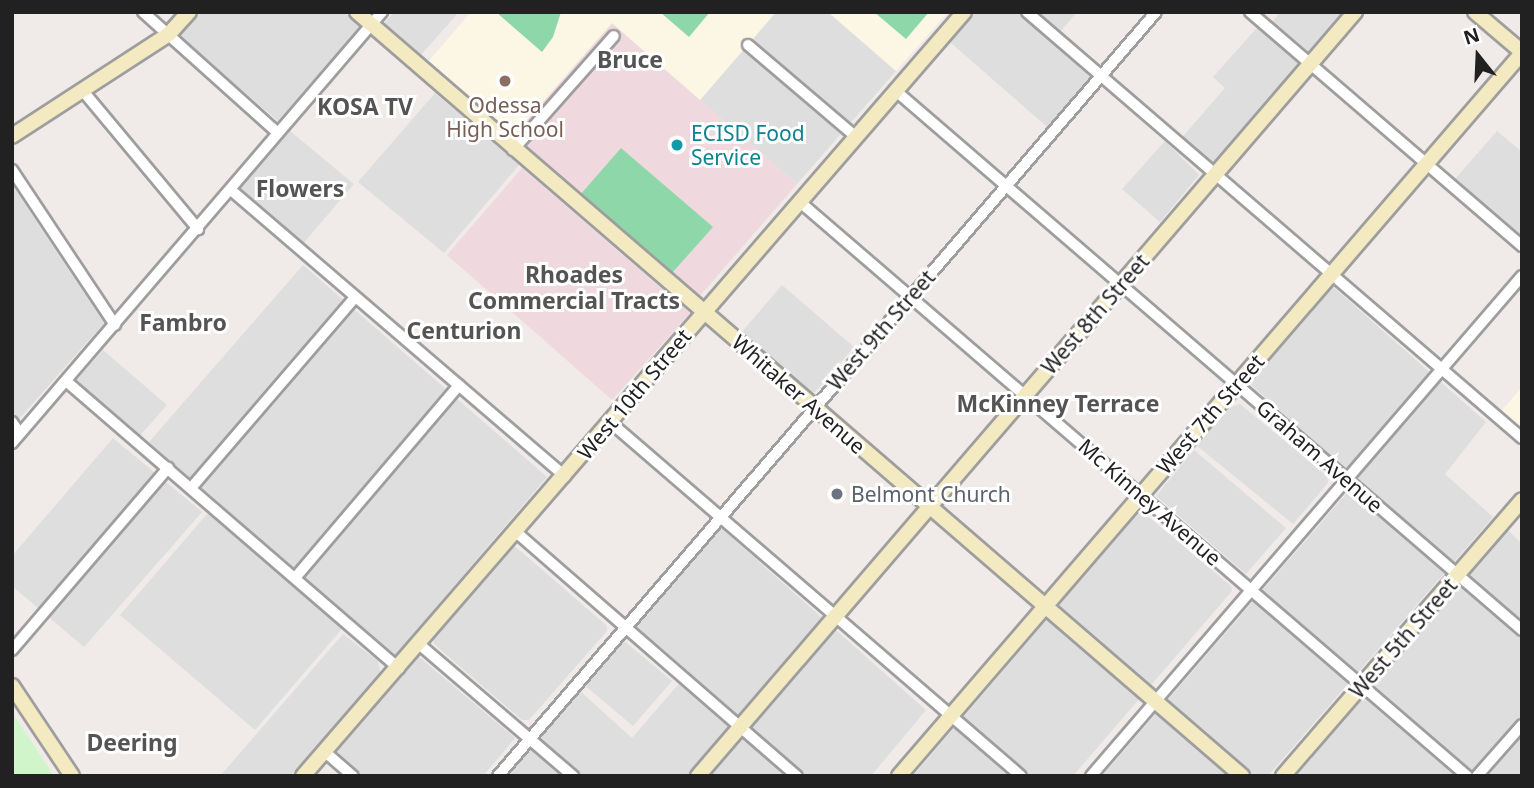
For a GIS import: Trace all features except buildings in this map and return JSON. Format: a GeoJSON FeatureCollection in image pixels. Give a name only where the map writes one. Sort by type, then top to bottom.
{"type":"FeatureCollection","features":[{"type":"Feature","properties":{"kind":"street"},"geometry":{"type":"LineString","coordinates":[[143,12],[278,133]]}},
{"type":"Feature","properties":{"kind":"street"},"geometry":{"type":"LineString","coordinates":[[12,136],[169,34],[189,12]]}},
{"type":"Feature","properties":{"kind":"street","name":"Whitaker Avenue"},"geometry":{"type":"LineString","coordinates":[[357,12],[513,150],[1242,776]]}},
{"type":"Feature","properties":{"kind":"street"},"geometry":{"type":"LineString","coordinates":[[12,443],[382,12]]}},
{"type":"Feature","properties":{"kind":"street","name":"West 10th Street"},"geometry":{"type":"LineString","coordinates":[[303,776],[964,12]]}},
{"type":"Feature","properties":{"kind":"street"},"geometry":{"type":"LineString","coordinates":[[1027,12],[1522,438]]}},
{"type":"Feature","properties":{"kind":"street","name":"West 9th Street"},"geometry":{"type":"LineString","coordinates":[[498,776],[1156,12]]}},
{"type":"Feature","properties":{"kind":"street"},"geometry":{"type":"LineString","coordinates":[[1250,12],[1522,246]]}},
{"type":"Feature","properties":{"kind":"street","name":"West 8th Street"},"geometry":{"type":"LineString","coordinates":[[698,776],[1355,12]]}},
{"type":"Feature","properties":{"kind":"street"},"geometry":{"type":"LineString","coordinates":[[1475,12],[1522,53]]}},
{"type":"Feature","properties":{"kind":"street"},"geometry":{"type":"LineString","coordinates":[[513,150],[614,36]]}},
{"type":"Feature","properties":{"kind":"street"},"geometry":{"type":"LineString","coordinates":[[748,46],[856,136]]}},
{"type":"Feature","properties":{"kind":"street","name":"West 7th Street"},"geometry":{"type":"LineString","coordinates":[[899,776],[1522,53]]}},
{"type":"Feature","properties":{"kind":"street"},"geometry":{"type":"LineString","coordinates":[[83,91],[198,229]]}},
{"type":"Feature","properties":{"kind":"street","name":"Graham Avenue"},"geometry":{"type":"LineString","coordinates":[[896,91],[1522,630]]}},
{"type":"Feature","properties":{"kind":"street"},"geometry":{"type":"LineString","coordinates":[[12,170],[115,325]]}},
{"type":"Feature","properties":{"kind":"street"},"geometry":{"type":"LineString","coordinates":[[231,190],[565,475]]}},
{"type":"Feature","properties":{"kind":"street","name":"Mc Kinney Avenue"},"geometry":{"type":"LineString","coordinates":[[800,202],[1467,776]]}},
{"type":"Feature","properties":{"kind":"street"},"geometry":{"type":"LineString","coordinates":[[1091,776],[1522,276]]}},
{"type":"Feature","properties":{"kind":"street"},"geometry":{"type":"LineString","coordinates":[[191,488],[355,297]]}},
{"type":"Feature","properties":{"kind":"street"},"geometry":{"type":"LineString","coordinates":[[66,381],[399,668]]}},
{"type":"Feature","properties":{"kind":"street"},"geometry":{"type":"LineString","coordinates":[[295,578],[459,385]]}},
{"type":"Feature","properties":{"kind":"street"},"geometry":{"type":"LineString","coordinates":[[12,422],[20,434]]}},
{"type":"Feature","properties":{"kind":"street"},"geometry":{"type":"LineString","coordinates":[[610,422],[1021,776]]}},
{"type":"Feature","properties":{"kind":"street"},"geometry":{"type":"LineString","coordinates":[[12,650],[167,468]]}},
{"type":"Feature","properties":{"kind":"street","name":"West 5th Street"},"geometry":{"type":"LineString","coordinates":[[1283,776],[1522,500]]}},
{"type":"Feature","properties":{"kind":"street"},"geometry":{"type":"LineString","coordinates":[[516,532],[797,776]]}},
{"type":"Feature","properties":{"kind":"street"},"geometry":{"type":"LineString","coordinates":[[419,644],[573,776]]}},
{"type":"Feature","properties":{"kind":"street"},"geometry":{"type":"LineString","coordinates":[[12,686],[72,776]]}},
{"type":"Feature","properties":{"kind":"street"},"geometry":{"type":"LineString","coordinates":[[1477,776],[1522,724]]}},
{"type":"Feature","properties":{"kind":"street"},"geometry":{"type":"LineString","coordinates":[[324,751],[353,776]]}},
{"type":"Feature","properties":{"kind":"shaded area"},"geometry":{"type":"Polygon","coordinates":[[[201,12],[344,12],[361,26],[278,121],[179,37],[201,12]]]}},
{"type":"Feature","properties":{"kind":"shaded area"},"geometry":{"type":"Polygon","coordinates":[[[394,12],[459,12],[420,56],[384,24],[394,12]]]}},
{"type":"Feature","properties":{"kind":"shaded area","name":"Odessa High School"},"geometry":{"type":"Polygon","coordinates":[[[471,12],[776,12],[700,100],[612,23],[512,137],[427,63],[471,12]]]}},
{"type":"Feature","properties":{"kind":"shaded area"},"geometry":{"type":"Polygon","coordinates":[[[776,12],[828,12],[896,71],[797,184],[700,100],[776,12]]]}},
{"type":"Feature","properties":{"kind":"shaded area"},"geometry":{"type":"Polygon","coordinates":[[[828,12],[948,12],[896,71],[828,12]]]}},
{"type":"Feature","properties":{"kind":"shaded area"},"geometry":{"type":"Polygon","coordinates":[[[964,12],[1077,12],[1056,37],[1101,76],[1053,132],[943,36],[964,12]]]}},
{"type":"Feature","properties":{"kind":"shaded area"},"geometry":{"type":"Polygon","coordinates":[[[1280,12],[1359,12],[1218,176],[1178,142],[1225,88],[1213,77],[1263,21],[1269,26],[1280,12]]]}},
{"type":"Feature","properties":{"kind":"shaded area"},"geometry":{"type":"Polygon","coordinates":[[[612,23],[797,184],[700,296],[512,137],[612,23]]]}},
{"type":"Feature","properties":{"kind":"shaded area"},"geometry":{"type":"Polygon","coordinates":[[[435,93],[519,165],[444,253],[358,182],[435,93]]]}},
{"type":"Feature","properties":{"kind":"shaded area"},"geometry":{"type":"Polygon","coordinates":[[[290,131],[354,184],[301,246],[237,191],[290,131]]]}},
{"type":"Feature","properties":{"kind":"shaded area"},"geometry":{"type":"Polygon","coordinates":[[[1497,131],[1522,152],[1522,238],[1455,179],[1497,131]]]}},
{"type":"Feature","properties":{"kind":"shaded area"},"geometry":{"type":"Polygon","coordinates":[[[1165,141],[1199,175],[1160,222],[1122,189],[1165,141]]]}},
{"type":"Feature","properties":{"kind":"shaded area"},"geometry":{"type":"Polygon","coordinates":[[[522,168],[690,313],[612,400],[447,255],[522,168]]]}},
{"type":"Feature","properties":{"kind":"shaded area"},"geometry":{"type":"Polygon","coordinates":[[[12,185],[104,323],[12,427],[12,185]]]}},
{"type":"Feature","properties":{"kind":"shaded area"},"geometry":{"type":"Polygon","coordinates":[[[303,265],[547,477],[395,655],[149,442],[303,265]]]}},
{"type":"Feature","properties":{"kind":"shaded area"},"geometry":{"type":"Polygon","coordinates":[[[782,285],[854,347],[815,392],[810,393],[740,334],[782,285]]]}},
{"type":"Feature","properties":{"kind":"shaded area"},"geometry":{"type":"Polygon","coordinates":[[[1331,285],[1486,422],[1445,474],[1493,517],[1268,776],[1102,776],[1358,480],[1249,383],[1331,285]]]}},
{"type":"Feature","properties":{"kind":"shaded area"},"geometry":{"type":"Polygon","coordinates":[[[103,350],[167,405],[137,439],[73,384],[103,350]]]}},
{"type":"Feature","properties":{"kind":"shaded area"},"geometry":{"type":"Polygon","coordinates":[[[1522,387],[1522,438],[1497,416],[1522,387]]]}},
{"type":"Feature","properties":{"kind":"shaded area"},"geometry":{"type":"Polygon","coordinates":[[[1240,404],[1327,476],[1328,483],[1293,524],[1196,445],[1231,407],[1240,404]]]}},
{"type":"Feature","properties":{"kind":"shaded area"},"geometry":{"type":"Polygon","coordinates":[[[113,438],[202,512],[84,647],[12,586],[12,556],[113,438]]]}},
{"type":"Feature","properties":{"kind":"shaded area"},"geometry":{"type":"Polygon","coordinates":[[[1194,450],[1286,528],[1246,574],[1156,496],[1194,450]]]}},
{"type":"Feature","properties":{"kind":"shaded area"},"geometry":{"type":"Polygon","coordinates":[[[213,507],[347,623],[255,730],[120,615],[213,507]]]}},
{"type":"Feature","properties":{"kind":"shaded area"},"geometry":{"type":"Polygon","coordinates":[[[1138,513],[1144,513],[1231,586],[1232,591],[1073,776],[913,776],[1138,513]]]}},
{"type":"Feature","properties":{"kind":"shaded area"},"geometry":{"type":"Polygon","coordinates":[[[721,528],[926,710],[871,776],[507,776],[579,690],[632,738],[689,672],[637,627],[721,528]]]}},
{"type":"Feature","properties":{"kind":"shaded area"},"geometry":{"type":"Polygon","coordinates":[[[1506,528],[1522,544],[1522,776],[1292,776],[1506,528]]]}},
{"type":"Feature","properties":{"kind":"shaded area"},"geometry":{"type":"Polygon","coordinates":[[[516,547],[607,626],[607,631],[529,720],[522,720],[434,644],[433,639],[511,548],[516,547]]]}},
{"type":"Feature","properties":{"kind":"shaded area"},"geometry":{"type":"Polygon","coordinates":[[[343,634],[378,661],[381,676],[290,776],[220,776],[343,634]]]}},
{"type":"Feature","properties":{"kind":"shaded area"},"geometry":{"type":"Polygon","coordinates":[[[623,640],[672,681],[633,726],[583,684],[623,640]]]}},
{"type":"Feature","properties":{"kind":"shaded area"},"geometry":{"type":"Polygon","coordinates":[[[418,656],[515,738],[483,776],[362,776],[334,751],[418,656]]]}},
{"type":"Feature","properties":{"kind":"green space"},"geometry":{"type":"Polygon","coordinates":[[[496,12],[561,12],[553,37],[542,52],[496,12]]]}},
{"type":"Feature","properties":{"kind":"green space"},"geometry":{"type":"Polygon","coordinates":[[[660,12],[710,12],[689,37],[660,12]]]}},
{"type":"Feature","properties":{"kind":"green space"},"geometry":{"type":"Polygon","coordinates":[[[874,12],[929,12],[906,39],[874,12]]]}},
{"type":"Feature","properties":{"kind":"green space"},"geometry":{"type":"Polygon","coordinates":[[[621,148],[713,227],[672,273],[580,195],[621,148]]]}},
{"type":"Feature","properties":{"kind":"green space"},"geometry":{"type":"Polygon","coordinates":[[[12,712],[54,776],[12,776],[12,712]]]}},
{"type":"Feature","properties":{"kind":"place","name":"Odessa High School"},"geometry":{"type":"Point","coordinates":[505,81]}},
{"type":"Feature","properties":{"kind":"place","name":"ECISD Food Service"},"geometry":{"type":"Point","coordinates":[677,145]}},
{"type":"Feature","properties":{"kind":"place","name":"Belmont Church"},"geometry":{"type":"Point","coordinates":[837,494]}},
{"type":"Feature","properties":{"kind":"district","name":"Bruce"},"geometry":{"type":"Point","coordinates":[630,59]}},
{"type":"Feature","properties":{"kind":"district","name":"KOSA TV"},"geometry":{"type":"Point","coordinates":[365,106]}},
{"type":"Feature","properties":{"kind":"district","name":"Flowers"},"geometry":{"type":"Point","coordinates":[300,188]}},
{"type":"Feature","properties":{"kind":"district","name":"Rhoades Commercial Tracts"},"geometry":{"type":"Point","coordinates":[574,287]}},
{"type":"Feature","properties":{"kind":"district","name":"Fambro"},"geometry":{"type":"Point","coordinates":[183,322]}},
{"type":"Feature","properties":{"kind":"district","name":"Centurion"},"geometry":{"type":"Point","coordinates":[464,330]}},
{"type":"Feature","properties":{"kind":"district","name":"McKinney Terrace"},"geometry":{"type":"Point","coordinates":[1058,403]}},
{"type":"Feature","properties":{"kind":"district","name":"Deering"},"geometry":{"type":"Point","coordinates":[132,742]}}]}
